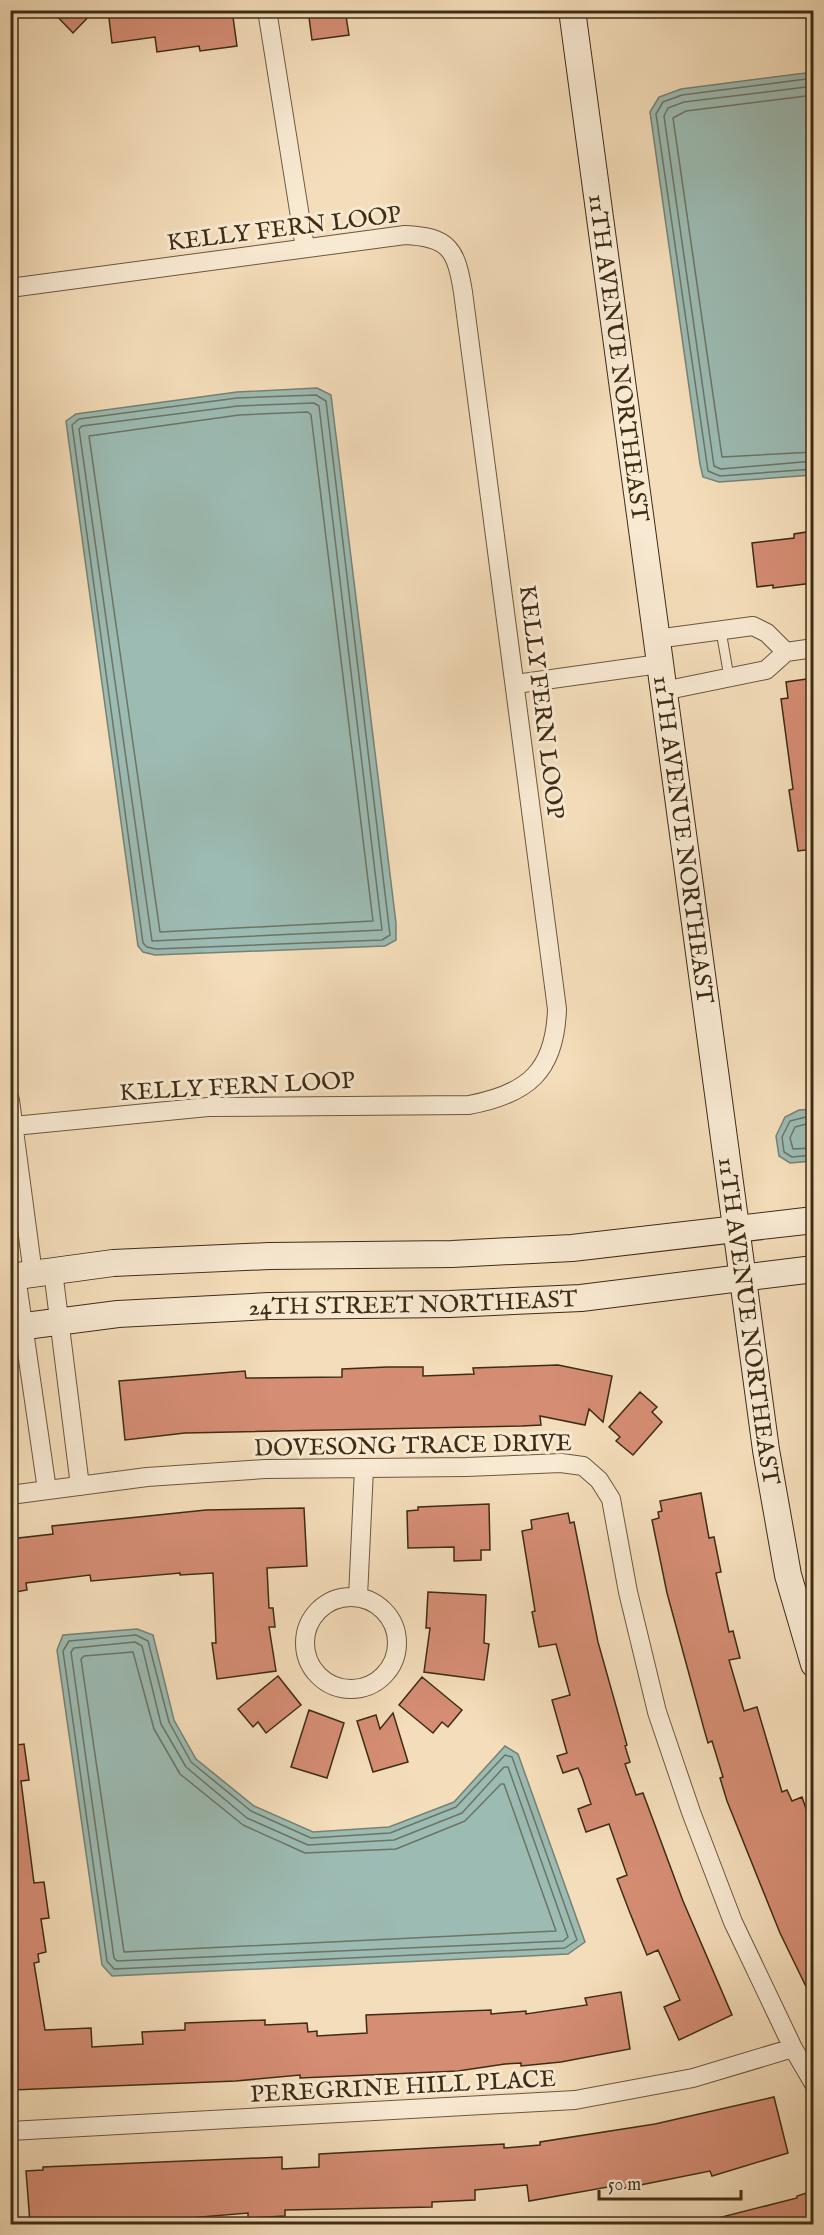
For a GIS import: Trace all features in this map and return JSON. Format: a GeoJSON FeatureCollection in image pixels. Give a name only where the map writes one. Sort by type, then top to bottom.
{"type":"FeatureCollection","features":[{"type":"Feature","properties":{"kind":"street"},"geometry":{"type":"LineString","coordinates":[[267,10],[305,248]]}},
{"type":"Feature","properties":{"kind":"street","name":"11TH AVENUE NORTHEAST"},"geometry":{"type":"LineString","coordinates":[[572,10],[766,1450],[788,1575],[813,1664]]}},
{"type":"Feature","properties":{"kind":"street","name":"KELLY FERN LOOP"},"geometry":{"type":"LineString","coordinates":[[10,288],[405,235],[432,236],[447,248],[459,265],[557,1009],[556,1030],[550,1053],[535,1076],[515,1092],[469,1105],[208,1107],[14,1126]]}},
{"type":"Feature","properties":{"kind":"street"},"geometry":{"type":"LineString","coordinates":[[516,684],[658,652],[721,631],[753,626],[767,633],[786,652]]}},
{"type":"Feature","properties":{"kind":"street"},"geometry":{"type":"LineString","coordinates":[[663,692],[766,670],[786,652],[813,648]]}},
{"type":"Feature","properties":{"kind":"street"},"geometry":{"type":"LineString","coordinates":[[10,1100],[28,1275],[17,1327],[47,1490]]}},
{"type":"Feature","properties":{"kind":"street","name":"24TH STREET NORTHEAST"},"geometry":{"type":"LineString","coordinates":[[28,1275],[113,1263],[269,1256],[452,1254],[572,1248],[813,1220]]}},
{"type":"Feature","properties":{"kind":"street","name":"24TH STREET NORTHEAST"},"geometry":{"type":"LineString","coordinates":[[17,1327],[118,1314],[269,1306],[450,1304],[581,1298],[813,1269]]}},
{"type":"Feature","properties":{"kind":"street"},"geometry":{"type":"LineString","coordinates":[[28,1275],[59,1321],[80,1486]]}},
{"type":"Feature","properties":{"kind":"street","name":"DOVESONG TRACE DRIVE"},"geometry":{"type":"LineString","coordinates":[[10,1495],[80,1486],[265,1469],[364,1469],[561,1463],[583,1466],[599,1480],[611,1499],[628,1592],[657,1712],[733,1922],[793,2048],[813,2084]]}},
{"type":"Feature","properties":{"kind":"street"},"geometry":{"type":"LineString","coordinates":[[358,1597],[364,1469]]}},
{"type":"Feature","properties":{"kind":"street"},"geometry":{"type":"LineString","coordinates":[[343,1597],[358,1597],[379,1607],[393,1624],[397,1639],[396,1654],[389,1668],[379,1679],[366,1687],[351,1689],[336,1686],[323,1679],[313,1668],[307,1654],[305,1639],[309,1624],[323,1607],[343,1597]]}},
{"type":"Feature","properties":{"kind":"street","name":"PEREGRINE HILL PLACE"},"geometry":{"type":"LineString","coordinates":[[10,2131],[576,2100],[693,2078],[793,2048]]}},
{"type":"Feature","properties":{"kind":"lane"},"geometry":{"type":"LineString","coordinates":[[721,631],[729,677]]}},
{"type":"Feature","properties":{"kind":"water"},"geometry":{"type":"Polygon","coordinates":[[[813,72],[813,475],[719,482],[703,477],[700,464],[650,112],[659,97],[681,89],[813,72]]]}},
{"type":"Feature","properties":{"kind":"water"},"geometry":{"type":"Polygon","coordinates":[[[317,388],[331,395],[396,923],[396,940],[385,946],[155,955],[143,952],[138,946],[66,421],[76,414],[237,392],[317,388]]]}},
{"type":"Feature","properties":{"kind":"water"},"geometry":{"type":"Polygon","coordinates":[[[813,1109],[813,1161],[790,1163],[779,1156],[776,1136],[785,1117],[799,1110],[813,1109]]]}},
{"type":"Feature","properties":{"kind":"water"},"geometry":{"type":"Polygon","coordinates":[[[137,1629],[153,1635],[174,1720],[196,1759],[254,1806],[313,1832],[389,1827],[454,1802],[505,1746],[518,1754],[585,1942],[568,1954],[112,1976],[102,1965],[57,1650],[63,1635],[137,1629]]]}},
{"type":"Feature","properties":{"kind":"building"},"geometry":{"type":"Polygon","coordinates":[[[51,10],[95,10],[73,33],[51,10]]]}},
{"type":"Feature","properties":{"kind":"building"},"geometry":{"type":"Polygon","coordinates":[[[108,10],[232,10],[237,46],[200,51],[199,46],[157,52],[155,37],[112,43],[108,10]]]}},
{"type":"Feature","properties":{"kind":"building"},"geometry":{"type":"Polygon","coordinates":[[[308,10],[345,10],[349,35],[312,40],[308,10]]]}},
{"type":"Feature","properties":{"kind":"building"},"geometry":{"type":"Polygon","coordinates":[[[813,531],[813,583],[773,588],[773,585],[757,587],[752,543],[794,538],[794,534],[813,531]]]}},
{"type":"Feature","properties":{"kind":"building"},"geometry":{"type":"Polygon","coordinates":[[[813,678],[813,849],[798,851],[789,790],[793,789],[781,699],[788,698],[786,682],[813,678]]]}},
{"type":"Feature","properties":{"kind":"building"},"geometry":{"type":"Polygon","coordinates":[[[558,1365],[612,1376],[603,1422],[589,1409],[585,1425],[540,1416],[541,1425],[185,1433],[125,1440],[119,1381],[245,1371],[246,1378],[342,1377],[342,1369],[387,1367],[423,1367],[423,1376],[474,1374],[473,1368],[558,1365]]]}},
{"type":"Feature","properties":{"kind":"building"},"geometry":{"type":"Polygon","coordinates":[[[640,1392],[657,1407],[652,1412],[662,1422],[633,1455],[616,1441],[620,1437],[609,1427],[640,1392]]]}},
{"type":"Feature","properties":{"kind":"building"},"geometry":{"type":"Polygon","coordinates":[[[701,1493],[709,1538],[714,1537],[721,1572],[716,1573],[729,1632],[733,1631],[740,1658],[729,1660],[744,1711],[757,1707],[782,1792],[787,1790],[792,1801],[802,1797],[813,1829],[813,2001],[780,1933],[727,1801],[720,1778],[723,1777],[712,1741],[708,1743],[667,1593],[652,1520],[659,1518],[658,1512],[662,1511],[660,1501],[701,1493]]]}},
{"type":"Feature","properties":{"kind":"building"},"geometry":{"type":"Polygon","coordinates":[[[489,1504],[490,1550],[481,1550],[481,1560],[454,1561],[454,1547],[408,1548],[407,1511],[418,1510],[418,1507],[489,1504]]]}},
{"type":"Feature","properties":{"kind":"building"},"geometry":{"type":"Polygon","coordinates":[[[304,1508],[307,1566],[267,1568],[269,1608],[273,1608],[275,1627],[269,1627],[276,1671],[217,1679],[212,1643],[216,1643],[213,1573],[180,1575],[180,1573],[91,1581],[90,1575],[26,1583],[27,1590],[10,1593],[10,1539],[53,1534],[52,1526],[206,1510],[304,1508]]]}},
{"type":"Feature","properties":{"kind":"building"},"geometry":{"type":"Polygon","coordinates":[[[568,1513],[570,1523],[574,1522],[598,1642],[627,1745],[625,1746],[630,1762],[625,1764],[636,1795],[643,1793],[683,1901],[732,2015],[679,2040],[664,2007],[680,2000],[658,1950],[647,1955],[630,1913],[617,1879],[627,1875],[609,1824],[586,1832],[578,1809],[591,1804],[582,1777],[578,1768],[563,1773],[557,1756],[567,1753],[552,1700],[570,1695],[556,1644],[539,1647],[532,1612],[535,1611],[522,1531],[532,1529],[531,1520],[568,1513]]]}},
{"type":"Feature","properties":{"kind":"building"},"geometry":{"type":"Polygon","coordinates":[[[428,1592],[486,1595],[484,1643],[489,1644],[484,1680],[424,1672],[430,1628],[426,1628],[428,1592]]]}},
{"type":"Feature","properties":{"kind":"building"},"geometry":{"type":"Polygon","coordinates":[[[278,1676],[301,1705],[266,1733],[258,1722],[253,1727],[238,1709],[278,1676]]]}},
{"type":"Feature","properties":{"kind":"building"},"geometry":{"type":"Polygon","coordinates":[[[422,1677],[462,1710],[448,1727],[442,1722],[433,1733],[399,1705],[422,1677]]]}},
{"type":"Feature","properties":{"kind":"building"},"geometry":{"type":"Polygon","coordinates":[[[309,1710],[344,1723],[327,1778],[291,1767],[309,1710]]]}},
{"type":"Feature","properties":{"kind":"building"},"geometry":{"type":"Polygon","coordinates":[[[393,1713],[408,1762],[373,1772],[357,1721],[376,1715],[380,1729],[393,1713]]]}},
{"type":"Feature","properties":{"kind":"building"},"geometry":{"type":"Polygon","coordinates":[[[24,1744],[29,1780],[21,1781],[34,1883],[44,1882],[49,1918],[41,1919],[46,1952],[38,1954],[39,1962],[34,1963],[45,2030],[91,2028],[92,2047],[143,2044],[142,2032],[185,2030],[185,2023],[265,2020],[265,2025],[307,2023],[308,2032],[317,2031],[317,2036],[367,2033],[366,2015],[491,2010],[491,2014],[526,2011],[526,2014],[587,2005],[585,1998],[621,1992],[630,2049],[561,2062],[521,2066],[521,2063],[505,2064],[458,2071],[300,2078],[300,2075],[236,2081],[12,2090],[10,1746],[24,1744]]]}},
{"type":"Feature","properties":{"kind":"building"},"geometry":{"type":"Polygon","coordinates":[[[774,2097],[788,2153],[712,2176],[710,2171],[620,2189],[619,2185],[529,2201],[527,2185],[475,2190],[475,2200],[432,2202],[432,2207],[285,2210],[285,2216],[248,2218],[248,2213],[117,2224],[117,2222],[74,2224],[74,2220],[30,2223],[26,2171],[43,2170],[43,2167],[282,2157],[282,2169],[319,2167],[319,2154],[504,2144],[504,2148],[540,2145],[540,2142],[655,2124],[774,2097]]]}},
{"type":"Feature","properties":{"kind":"building"},"geometry":{"type":"Polygon","coordinates":[[[813,2191],[813,2224],[715,2224],[714,2219],[797,2198],[797,2196],[813,2191]]]}}]}
